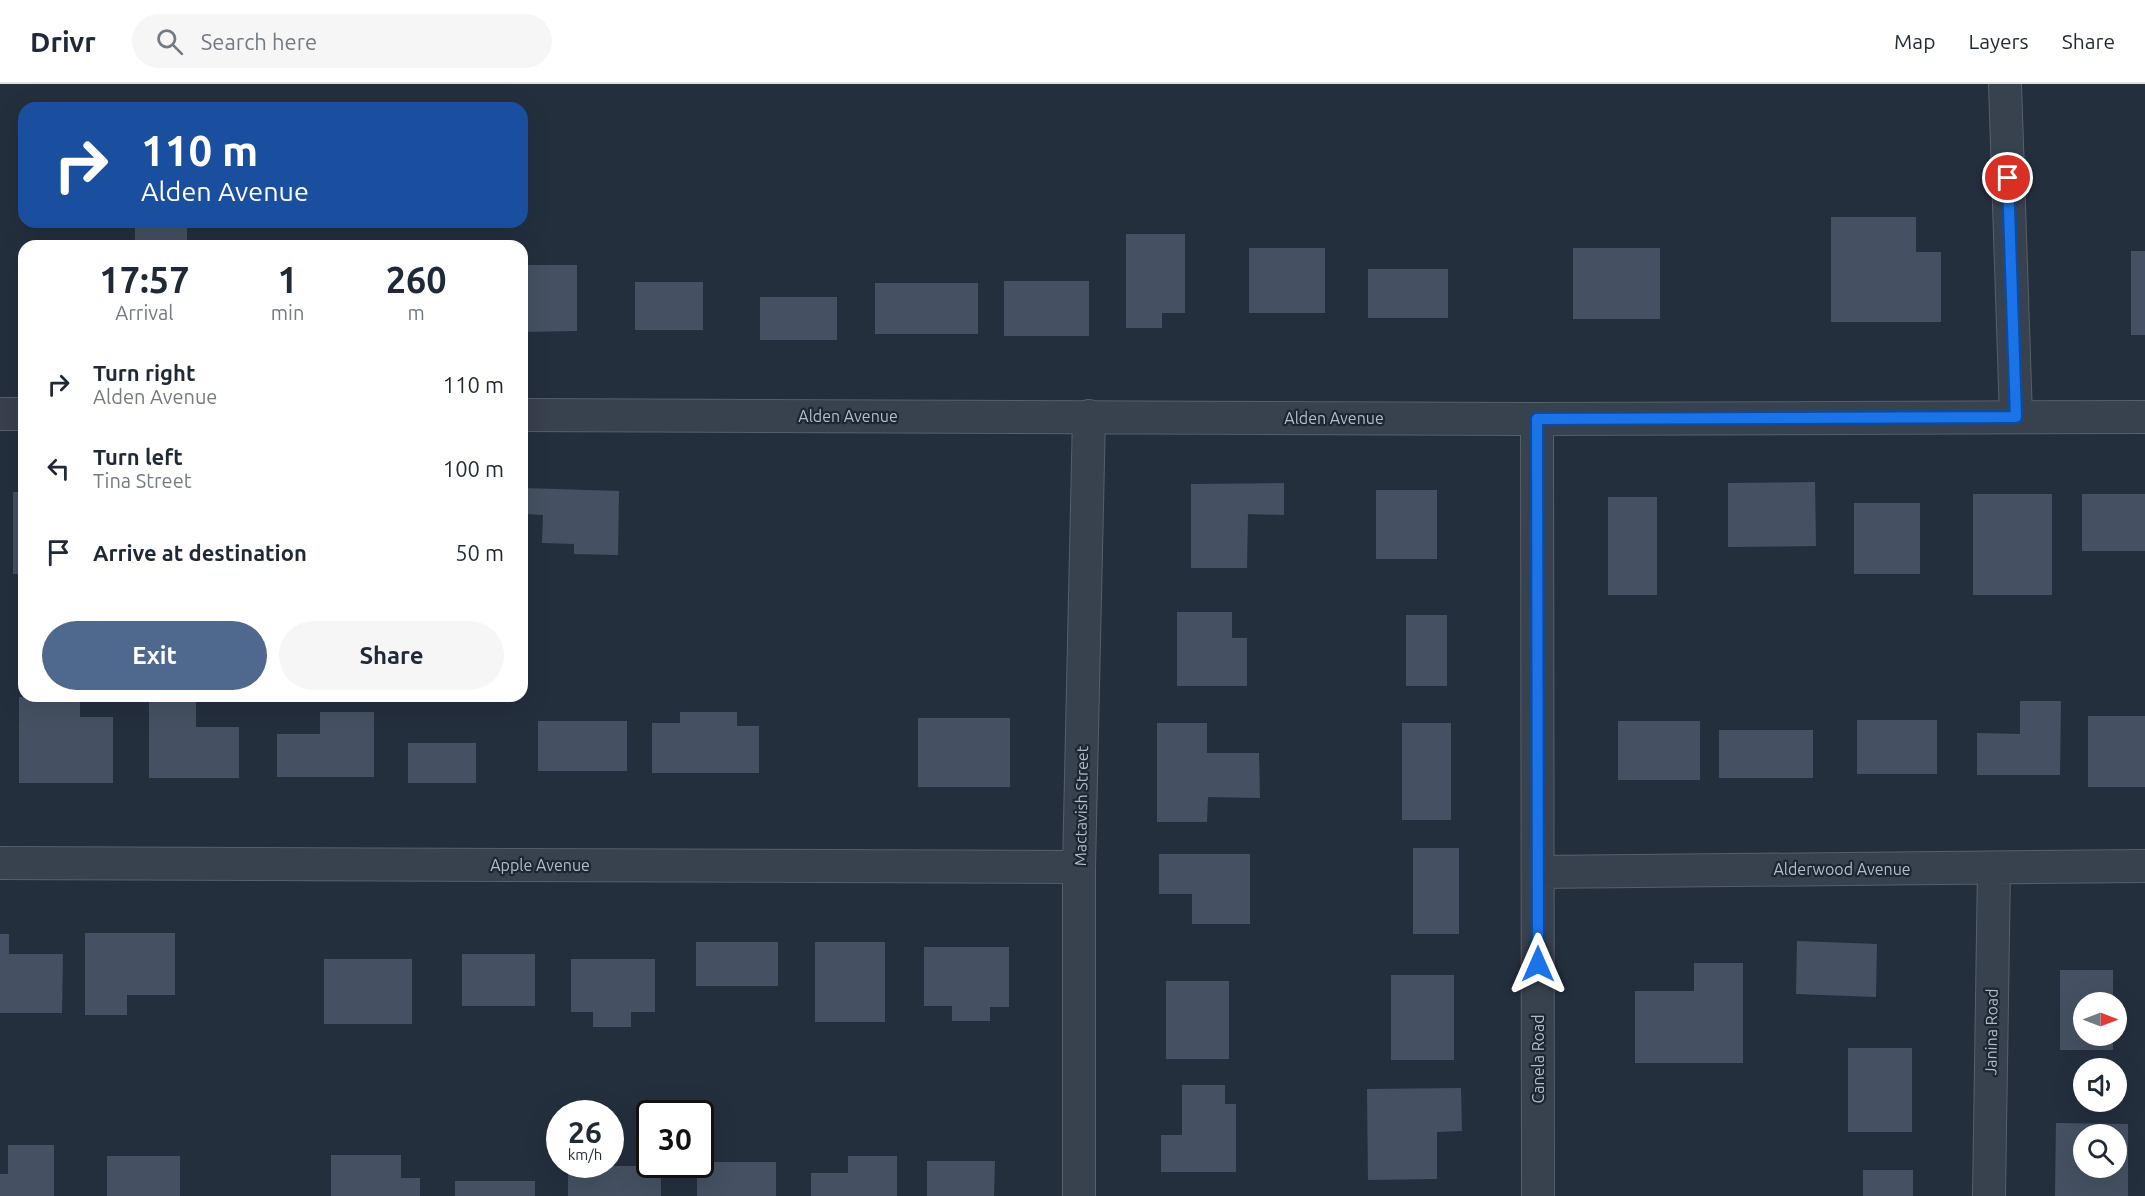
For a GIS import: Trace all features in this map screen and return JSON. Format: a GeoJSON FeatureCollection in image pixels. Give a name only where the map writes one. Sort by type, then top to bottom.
{"type":"FeatureCollection","features":[{"type":"Feature","properties":{"kind":"street"},"geometry":{"type":"LineString","coordinates":[[2005,84],[2016,417]]}},
{"type":"Feature","properties":{"kind":"street"},"geometry":{"type":"LineString","coordinates":[[0,414],[18,414]]}},
{"type":"Feature","properties":{"kind":"street","name":"Alden Avenue"},"geometry":{"type":"LineString","coordinates":[[528,415],[1537,419],[2145,417]]}},
{"type":"Feature","properties":{"kind":"street","name":"Mactavish Street"},"geometry":{"type":"LineString","coordinates":[[1079,1196],[1079,867],[1089,416]]}},
{"type":"Feature","properties":{"kind":"street","name":"Canela Road"},"geometry":{"type":"LineString","coordinates":[[1537,419],[1538,1196]]}},
{"type":"Feature","properties":{"kind":"street","name":"Apple Avenue"},"geometry":{"type":"LineString","coordinates":[[0,863],[1079,867]]}},
{"type":"Feature","properties":{"kind":"street","name":"Alderwood Avenue"},"geometry":{"type":"LineString","coordinates":[[1538,872],[2145,866]]}},
{"type":"Feature","properties":{"kind":"street","name":"Janina Road"},"geometry":{"type":"LineString","coordinates":[[1989,1196],[1994,868]]}},
{"type":"Feature","properties":{"kind":"building"},"geometry":{"type":"Polygon","coordinates":[[[1831,217],[1916,217],[1916,252],[1941,252],[1941,322],[1831,322],[1831,217]]]}},
{"type":"Feature","properties":{"kind":"building"},"geometry":{"type":"Polygon","coordinates":[[[135,228],[187,228],[187,240],[135,240],[135,228]]]}},
{"type":"Feature","properties":{"kind":"building"},"geometry":{"type":"Polygon","coordinates":[[[1126,234],[1185,234],[1185,313],[1162,313],[1162,328],[1126,328],[1126,234]]]}},
{"type":"Feature","properties":{"kind":"building"},"geometry":{"type":"Polygon","coordinates":[[[1249,248],[1325,248],[1325,313],[1249,313],[1249,248]]]}},
{"type":"Feature","properties":{"kind":"building"},"geometry":{"type":"Polygon","coordinates":[[[1573,248],[1660,248],[1660,319],[1573,319],[1573,248]]]}},
{"type":"Feature","properties":{"kind":"building"},"geometry":{"type":"Polygon","coordinates":[[[2131,251],[2145,251],[2145,335],[2131,335],[2131,251]]]}},
{"type":"Feature","properties":{"kind":"building"},"geometry":{"type":"Polygon","coordinates":[[[528,265],[577,265],[577,331],[528,332],[528,265]]]}},
{"type":"Feature","properties":{"kind":"building"},"geometry":{"type":"Polygon","coordinates":[[[1368,269],[1448,269],[1448,318],[1368,318],[1368,269]]]}},
{"type":"Feature","properties":{"kind":"building"},"geometry":{"type":"Polygon","coordinates":[[[1004,281],[1089,281],[1089,336],[1004,336],[1004,281]]]}},
{"type":"Feature","properties":{"kind":"building"},"geometry":{"type":"Polygon","coordinates":[[[635,282],[703,282],[703,330],[635,330],[635,282]]]}},
{"type":"Feature","properties":{"kind":"building"},"geometry":{"type":"Polygon","coordinates":[[[875,283],[978,283],[978,334],[875,334],[875,283]]]}},
{"type":"Feature","properties":{"kind":"building"},"geometry":{"type":"Polygon","coordinates":[[[760,297],[837,297],[837,340],[760,340],[760,297]]]}},
{"type":"Feature","properties":{"kind":"building"},"geometry":{"type":"Polygon","coordinates":[[[1815,482],[1816,546],[1728,547],[1728,483],[1815,482]]]}},
{"type":"Feature","properties":{"kind":"building"},"geometry":{"type":"Polygon","coordinates":[[[1284,483],[1284,515],[1248,514],[1247,568],[1191,568],[1191,484],[1284,483]]]}},
{"type":"Feature","properties":{"kind":"building"},"geometry":{"type":"Polygon","coordinates":[[[528,488],[619,491],[618,555],[574,554],[574,544],[542,543],[543,515],[528,514],[528,488]]]}},
{"type":"Feature","properties":{"kind":"building"},"geometry":{"type":"Polygon","coordinates":[[[1376,490],[1437,490],[1437,559],[1376,559],[1376,490]]]}},
{"type":"Feature","properties":{"kind":"building"},"geometry":{"type":"Polygon","coordinates":[[[13,492],[18,492],[18,574],[13,574],[13,492]]]}},
{"type":"Feature","properties":{"kind":"building"},"geometry":{"type":"Polygon","coordinates":[[[1973,494],[2052,494],[2052,595],[1973,595],[1973,494]]]}},
{"type":"Feature","properties":{"kind":"building"},"geometry":{"type":"Polygon","coordinates":[[[2082,494],[2145,494],[2145,551],[2082,551],[2082,494]]]}},
{"type":"Feature","properties":{"kind":"building"},"geometry":{"type":"Polygon","coordinates":[[[1608,497],[1657,497],[1657,595],[1608,595],[1608,497]]]}},
{"type":"Feature","properties":{"kind":"building"},"geometry":{"type":"Polygon","coordinates":[[[1854,503],[1920,503],[1920,574],[1854,574],[1854,503]]]}},
{"type":"Feature","properties":{"kind":"building"},"geometry":{"type":"Polygon","coordinates":[[[1177,612],[1232,612],[1232,638],[1247,638],[1247,686],[1177,686],[1177,612]]]}},
{"type":"Feature","properties":{"kind":"building"},"geometry":{"type":"Polygon","coordinates":[[[1406,615],[1447,615],[1447,686],[1406,686],[1406,615]]]}},
{"type":"Feature","properties":{"kind":"building"},"geometry":{"type":"Polygon","coordinates":[[[2020,701],[2061,701],[2060,775],[1977,775],[1977,733],[2020,734],[2020,701]]]}},
{"type":"Feature","properties":{"kind":"building"},"geometry":{"type":"Polygon","coordinates":[[[19,702],[80,702],[80,717],[113,717],[113,783],[19,783],[19,702]]]}},
{"type":"Feature","properties":{"kind":"building"},"geometry":{"type":"Polygon","coordinates":[[[149,702],[196,702],[196,727],[239,727],[239,778],[149,778],[149,702]]]}},
{"type":"Feature","properties":{"kind":"building"},"geometry":{"type":"Polygon","coordinates":[[[320,712],[374,712],[374,777],[277,777],[277,734],[320,734],[320,712]]]}},
{"type":"Feature","properties":{"kind":"building"},"geometry":{"type":"Polygon","coordinates":[[[680,712],[737,712],[737,726],[759,726],[759,773],[652,773],[652,723],[680,723],[680,712]]]}},
{"type":"Feature","properties":{"kind":"building"},"geometry":{"type":"Polygon","coordinates":[[[2088,716],[2145,716],[2145,787],[2088,787],[2088,716]]]}},
{"type":"Feature","properties":{"kind":"building"},"geometry":{"type":"Polygon","coordinates":[[[918,718],[1010,718],[1010,787],[918,787],[918,718]]]}},
{"type":"Feature","properties":{"kind":"building"},"geometry":{"type":"Polygon","coordinates":[[[1857,720],[1937,720],[1937,774],[1857,774],[1857,720]]]}},
{"type":"Feature","properties":{"kind":"building"},"geometry":{"type":"Polygon","coordinates":[[[538,721],[627,721],[627,771],[538,771],[538,721]]]}},
{"type":"Feature","properties":{"kind":"building"},"geometry":{"type":"Polygon","coordinates":[[[1618,721],[1700,721],[1700,780],[1618,780],[1618,721]]]}},
{"type":"Feature","properties":{"kind":"building"},"geometry":{"type":"Polygon","coordinates":[[[1157,723],[1207,723],[1207,753],[1259,753],[1260,798],[1208,797],[1207,822],[1157,822],[1157,723]]]}},
{"type":"Feature","properties":{"kind":"building"},"geometry":{"type":"Polygon","coordinates":[[[1402,723],[1451,723],[1451,820],[1402,820],[1402,723]]]}},
{"type":"Feature","properties":{"kind":"building"},"geometry":{"type":"Polygon","coordinates":[[[1719,730],[1813,730],[1813,778],[1719,778],[1719,730]]]}},
{"type":"Feature","properties":{"kind":"building"},"geometry":{"type":"Polygon","coordinates":[[[408,743],[476,743],[476,783],[408,783],[408,743]]]}},
{"type":"Feature","properties":{"kind":"building"},"geometry":{"type":"Polygon","coordinates":[[[1413,848],[1459,848],[1459,934],[1413,934],[1413,848]]]}},
{"type":"Feature","properties":{"kind":"building"},"geometry":{"type":"Polygon","coordinates":[[[1159,854],[1250,854],[1250,924],[1192,924],[1192,894],[1159,894],[1159,854]]]}},
{"type":"Feature","properties":{"kind":"building"},"geometry":{"type":"Polygon","coordinates":[[[85,933],[175,933],[175,995],[127,995],[127,1015],[85,1015],[85,933]]]}},
{"type":"Feature","properties":{"kind":"building"},"geometry":{"type":"Polygon","coordinates":[[[0,934],[9,934],[9,954],[63,954],[62,1013],[0,1013],[0,934]]]}},
{"type":"Feature","properties":{"kind":"building"},"geometry":{"type":"Polygon","coordinates":[[[1797,941],[1877,944],[1876,997],[1796,994],[1797,941]]]}},
{"type":"Feature","properties":{"kind":"building"},"geometry":{"type":"Polygon","coordinates":[[[696,942],[778,942],[778,986],[696,986],[696,942]]]}},
{"type":"Feature","properties":{"kind":"building"},"geometry":{"type":"Polygon","coordinates":[[[815,942],[885,942],[885,1022],[815,1022],[815,942]]]}},
{"type":"Feature","properties":{"kind":"building"},"geometry":{"type":"Polygon","coordinates":[[[924,947],[1009,947],[1009,1007],[990,1007],[990,1021],[952,1021],[952,1006],[924,1006],[924,947]]]}},
{"type":"Feature","properties":{"kind":"building"},"geometry":{"type":"Polygon","coordinates":[[[462,954],[535,954],[535,1006],[462,1006],[462,954]]]}},
{"type":"Feature","properties":{"kind":"building"},"geometry":{"type":"Polygon","coordinates":[[[324,959],[412,959],[412,1024],[324,1024],[324,959]]]}},
{"type":"Feature","properties":{"kind":"building"},"geometry":{"type":"Polygon","coordinates":[[[571,959],[655,959],[655,1012],[631,1012],[631,1027],[593,1027],[593,1012],[571,1012],[571,959]]]}},
{"type":"Feature","properties":{"kind":"building"},"geometry":{"type":"Polygon","coordinates":[[[1694,963],[1743,963],[1743,1063],[1635,1063],[1635,991],[1694,991],[1694,963]]]}},
{"type":"Feature","properties":{"kind":"building"},"geometry":{"type":"Polygon","coordinates":[[[2060,970],[2113,970],[2113,992],[2073,992],[2073,1046],[2113,1046],[2113,1050],[2060,1050],[2060,970]]]}},
{"type":"Feature","properties":{"kind":"building"},"geometry":{"type":"Polygon","coordinates":[[[1391,975],[1454,975],[1454,1060],[1391,1060],[1391,975]]]}},
{"type":"Feature","properties":{"kind":"building"},"geometry":{"type":"Polygon","coordinates":[[[1166,981],[1229,981],[1229,1059],[1166,1059],[1166,981]]]}},
{"type":"Feature","properties":{"kind":"building"},"geometry":{"type":"Polygon","coordinates":[[[1848,1048],[1912,1048],[1912,1132],[1848,1132],[1848,1048]]]}},
{"type":"Feature","properties":{"kind":"building"},"geometry":{"type":"Polygon","coordinates":[[[1182,1085],[1225,1085],[1225,1104],[1236,1104],[1236,1172],[1161,1172],[1161,1135],[1182,1135],[1182,1085]]]}},
{"type":"Feature","properties":{"kind":"building"},"geometry":{"type":"Polygon","coordinates":[[[1461,1088],[1462,1131],[1437,1132],[1437,1179],[1368,1180],[1367,1089],[1461,1088]]]}},
{"type":"Feature","properties":{"kind":"building"},"geometry":{"type":"Polygon","coordinates":[[[2056,1123],[2128,1124],[2128,1196],[2055,1196],[2056,1123]]]}},
{"type":"Feature","properties":{"kind":"building"},"geometry":{"type":"Polygon","coordinates":[[[8,1145],[54,1145],[54,1196],[0,1196],[0,1174],[8,1174],[8,1145]]]}},
{"type":"Feature","properties":{"kind":"building"},"geometry":{"type":"Polygon","coordinates":[[[331,1155],[401,1155],[401,1178],[420,1178],[420,1196],[331,1196],[331,1155]]]}},
{"type":"Feature","properties":{"kind":"building"},"geometry":{"type":"Polygon","coordinates":[[[107,1156],[180,1156],[180,1196],[107,1196],[107,1156]]]}},
{"type":"Feature","properties":{"kind":"building"},"geometry":{"type":"Polygon","coordinates":[[[848,1156],[897,1156],[897,1196],[811,1196],[811,1173],[848,1173],[848,1156]]]}},
{"type":"Feature","properties":{"kind":"building"},"geometry":{"type":"Polygon","coordinates":[[[927,1161],[995,1161],[994,1196],[927,1196],[927,1161]]]}},
{"type":"Feature","properties":{"kind":"building"},"geometry":{"type":"Polygon","coordinates":[[[714,1162],[776,1162],[776,1196],[697,1196],[697,1178],[714,1178],[714,1162]]]}},
{"type":"Feature","properties":{"kind":"building"},"geometry":{"type":"Polygon","coordinates":[[[624,1166],[636,1166],[636,1178],[661,1178],[661,1196],[568,1196],[568,1178],[624,1178],[624,1166]]]}},
{"type":"Feature","properties":{"kind":"building"},"geometry":{"type":"Polygon","coordinates":[[[1863,1170],[1913,1170],[1913,1196],[1863,1196],[1863,1170]]]}},
{"type":"Feature","properties":{"kind":"building"},"geometry":{"type":"Polygon","coordinates":[[[455,1181],[535,1181],[535,1196],[455,1196],[455,1181]]]}},
{"type":"Feature","properties":{"kind":"route"},"geometry":{"type":"LineString","coordinates":[[1538,964],[1537,419],[2016,417],[2008,178]]}}]}
